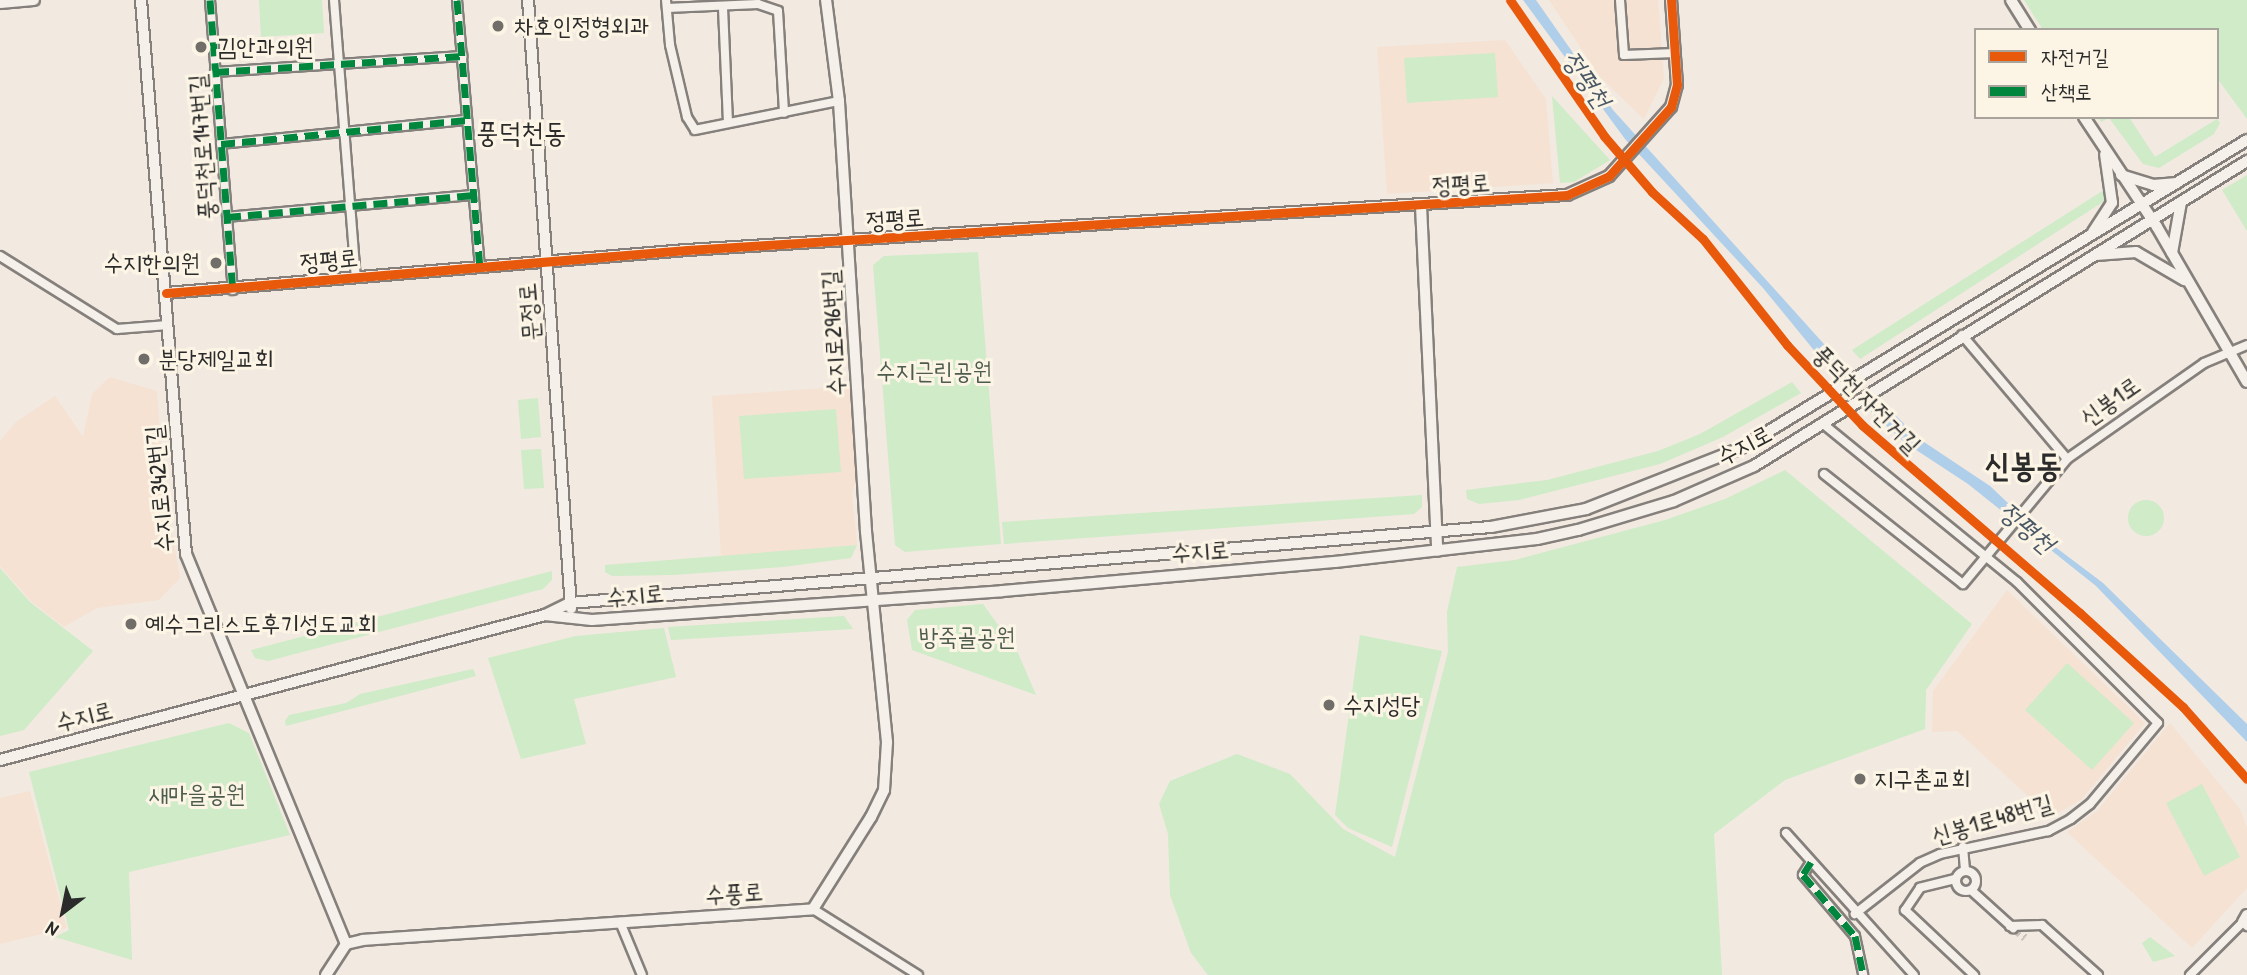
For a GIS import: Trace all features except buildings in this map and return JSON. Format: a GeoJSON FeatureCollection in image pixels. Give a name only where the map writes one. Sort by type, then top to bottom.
{"type":"FeatureCollection","features":[{"type":"Feature","properties":{"kind":"street"},"geometry":{"type":"LineString","coordinates":[[0,3],[34,0]]}},
{"type":"Feature","properties":{"kind":"street","name":"수지로342번길"},"geometry":{"type":"LineString","coordinates":[[141,0],[186,554],[346,944]]}},
{"type":"Feature","properties":{"kind":"street","name":"풍덕천로147번길"},"geometry":{"type":"LineString","coordinates":[[210,0],[233,290]]}},
{"type":"Feature","properties":{"kind":"street"},"geometry":{"type":"LineString","coordinates":[[334,0],[356,277]]}},
{"type":"Feature","properties":{"kind":"street"},"geometry":{"type":"LineString","coordinates":[[457,0],[480,267]]}},
{"type":"Feature","properties":{"kind":"street","name":"문정로"},"geometry":{"type":"LineString","coordinates":[[528,0],[572,621]]}},
{"type":"Feature","properties":{"kind":"street","name":"수지로296번길"},"geometry":{"type":"LineString","coordinates":[[826,0],[839,101],[872,579]]}},
{"type":"Feature","properties":{"kind":"street"},"geometry":{"type":"LineString","coordinates":[[1620,0],[1624,55],[1675,53],[1671,0]]}},
{"type":"Feature","properties":{"kind":"street"},"geometry":{"type":"LineString","coordinates":[[2011,0],[2030,28]]}},
{"type":"Feature","properties":{"kind":"street"},"geometry":{"type":"LineString","coordinates":[[784,113],[778,11],[758,5],[723,8],[667,4],[670,45],[690,126],[701,131],[728,123],[784,113],[839,101]]}},
{"type":"Feature","properties":{"kind":"street"},"geometry":{"type":"LineString","coordinates":[[723,8],[728,123]]}},
{"type":"Feature","properties":{"kind":"street","name":"정평로"},"geometry":{"type":"LineString","coordinates":[[166,293],[233,290],[480,267],[848,241],[1421,206],[1575,193],[1620,166],[1667,114],[1676,92],[1675,53]]}},
{"type":"Feature","properties":{"kind":"street"},"geometry":{"type":"LineString","coordinates":[[215,72],[462,56]]}},
{"type":"Feature","properties":{"kind":"street"},"geometry":{"type":"LineString","coordinates":[[2085,119],[2172,253],[2185,280],[2247,382]]}},
{"type":"Feature","properties":{"kind":"street"},"geometry":{"type":"LineString","coordinates":[[221,144],[467,120]]}},
{"type":"Feature","properties":{"kind":"street"},"geometry":{"type":"LineString","coordinates":[[2088,239],[2247,140]]}},
{"type":"Feature","properties":{"kind":"street"},"geometry":{"type":"LineString","coordinates":[[2088,239],[2112,203],[2104,151]]}},
{"type":"Feature","properties":{"kind":"street"},"geometry":{"type":"LineString","coordinates":[[2067,459],[1962,335],[2247,161]]}},
{"type":"Feature","properties":{"kind":"street"},"geometry":{"type":"LineString","coordinates":[[2121,175],[2153,185],[2180,183]]}},
{"type":"Feature","properties":{"kind":"street"},"geometry":{"type":"LineString","coordinates":[[227,216],[474,195]]}},
{"type":"Feature","properties":{"kind":"street"},"geometry":{"type":"LineString","coordinates":[[2172,253],[2181,202]]}},
{"type":"Feature","properties":{"kind":"street"},"geometry":{"type":"LineString","coordinates":[[1421,206],[1437,551]]}},
{"type":"Feature","properties":{"kind":"street","name":"수지로"},"geometry":{"type":"LineString","coordinates":[[0,760],[545,615],[570,603],[1436,531],[1554,517],[1632,495],[1741,449],[2088,239]]}},
{"type":"Feature","properties":{"kind":"street"},"geometry":{"type":"LineString","coordinates":[[2090,256],[2136,251],[2185,280]]}},
{"type":"Feature","properties":{"kind":"street"},"geometry":{"type":"LineString","coordinates":[[0,256],[117,329],[167,325]]}},
{"type":"Feature","properties":{"kind":"street","name":"수지로"},"geometry":{"type":"LineString","coordinates":[[545,615],[572,621],[874,601],[1437,551],[1537,539],[1674,501],[1754,466],[1962,335]]}},
{"type":"Feature","properties":{"kind":"street","name":"신봉1로"},"geometry":{"type":"LineString","coordinates":[[1986,555],[2067,459],[2133,409],[2230,352],[2247,345]]}},
{"type":"Feature","properties":{"kind":"street"},"geometry":{"type":"LineString","coordinates":[[1822,423],[1986,555],[1964,584],[1824,474]]}},
{"type":"Feature","properties":{"kind":"street","name":"신봉1로48번길"},"geometry":{"type":"LineString","coordinates":[[1855,914],[1920,863],[1963,847],[2048,831],[2071,818],[2090,804],[2158,723],[2063,624],[1986,555]]}},
{"type":"Feature","properties":{"kind":"street"},"geometry":{"type":"LineString","coordinates":[[872,579],[887,742],[884,790],[814,909],[918,975]]}},
{"type":"Feature","properties":{"kind":"street"},"geometry":{"type":"LineString","coordinates":[[1786,834],[1855,914],[1914,975]]}},
{"type":"Feature","properties":{"kind":"street"},"geometry":{"type":"LineString","coordinates":[[1963,847],[1965,870],[1976,878],[1971,890]]}},
{"type":"Feature","properties":{"kind":"street"},"geometry":{"type":"LineString","coordinates":[[1811,862],[1803,875],[1855,936],[1863,975]]}},
{"type":"Feature","properties":{"kind":"street"},"geometry":{"type":"LineString","coordinates":[[1965,870],[1955,879],[1920,888],[1905,910],[1974,975]]}},
{"type":"Feature","properties":{"kind":"street"},"geometry":{"type":"LineString","coordinates":[[1955,879],[1958,888],[1971,890],[2012,927],[2042,925],[2098,975]]}},
{"type":"Feature","properties":{"kind":"street","name":"수풍로"},"geometry":{"type":"LineString","coordinates":[[346,944],[814,909]]}},
{"type":"Feature","properties":{"kind":"street"},"geometry":{"type":"LineString","coordinates":[[2190,975],[2246,920]]}},
{"type":"Feature","properties":{"kind":"street"},"geometry":{"type":"LineString","coordinates":[[620,922],[642,975]]}},
{"type":"Feature","properties":{"kind":"street"},"geometry":{"type":"LineString","coordinates":[[326,975],[346,944]]}},
{"type":"Feature","properties":{"kind":"street"},"geometry":{"type":"LineString","coordinates":[[1898,975],[1905,967]]}},
{"type":"Feature","properties":{"kind":"shaded area"},"geometry":{"type":"Polygon","coordinates":[[[1549,0],[1658,0],[1664,78],[1644,119],[1600,77],[1549,0]]]}},
{"type":"Feature","properties":{"kind":"shaded area"},"geometry":{"type":"Polygon","coordinates":[[[1505,40],[1546,99],[1553,183],[1387,194],[1377,47],[1505,40]]]}},
{"type":"Feature","properties":{"kind":"shaded area"},"geometry":{"type":"Polygon","coordinates":[[[110,377],[157,391],[164,488],[180,578],[159,600],[97,608],[64,627],[31,601],[0,566],[0,441],[16,422],[55,396],[83,437],[92,394],[110,377]]]}},
{"type":"Feature","properties":{"kind":"shaded area"},"geometry":{"type":"Polygon","coordinates":[[[853,386],[858,473],[852,494],[857,545],[721,557],[712,396],[853,386]]]}},
{"type":"Feature","properties":{"kind":"shaded area"},"geometry":{"type":"Polygon","coordinates":[[[2007,590],[2145,723],[2081,800],[2051,817],[1957,731],[1932,732],[1933,691],[2007,590]]]}},
{"type":"Feature","properties":{"kind":"shaded area"},"geometry":{"type":"Polygon","coordinates":[[[2170,723],[2240,809],[2247,827],[2247,888],[2192,948],[2067,832],[2097,811],[2170,723]]]}},
{"type":"Feature","properties":{"kind":"shaded area"},"geometry":{"type":"Polygon","coordinates":[[[30,791],[67,928],[0,944],[0,798],[30,791]]]}},
{"type":"Feature","properties":{"kind":"green space"},"geometry":{"type":"Polygon","coordinates":[[[259,0],[322,0],[324,33],[261,37],[259,0]]]}},
{"type":"Feature","properties":{"kind":"green space"},"geometry":{"type":"Polygon","coordinates":[[[2024,0],[2247,0],[2247,119],[2219,81],[2219,28],[2042,28],[2024,0]]]}},
{"type":"Feature","properties":{"kind":"green space"},"geometry":{"type":"Polygon","coordinates":[[[1495,53],[1498,97],[1407,103],[1404,58],[1495,53]]]}},
{"type":"Feature","properties":{"kind":"green space"},"geometry":{"type":"Polygon","coordinates":[[[1552,96],[1610,160],[1574,182],[1560,183],[1552,96]]]}},
{"type":"Feature","properties":{"kind":"green space"},"geometry":{"type":"Polygon","coordinates":[[[2110,119],[2130,119],[2155,157],[2217,119],[2220,123],[2214,134],[2159,168],[2143,164],[2110,119]]]}},
{"type":"Feature","properties":{"kind":"green space"},"geometry":{"type":"Polygon","coordinates":[[[2247,175],[2247,231],[2222,190],[2247,175]]]}},
{"type":"Feature","properties":{"kind":"green space"},"geometry":{"type":"Polygon","coordinates":[[[2107,188],[2106,200],[1860,359],[1852,350],[2107,188]]]}},
{"type":"Feature","properties":{"kind":"green space","name":"수지근린공원"},"geometry":{"type":"Polygon","coordinates":[[[978,252],[1001,544],[905,552],[895,545],[873,265],[884,256],[978,252]]]}},
{"type":"Feature","properties":{"kind":"green space"},"geometry":{"type":"Polygon","coordinates":[[[1792,382],[1801,393],[1723,437],[1660,464],[1519,500],[1479,504],[1467,499],[1466,490],[1547,480],[1658,451],[1700,434],[1792,382]]]}},
{"type":"Feature","properties":{"kind":"green space"},"geometry":{"type":"Polygon","coordinates":[[[538,398],[541,437],[521,439],[518,400],[538,398]]]}},
{"type":"Feature","properties":{"kind":"green space"},"geometry":{"type":"Polygon","coordinates":[[[836,409],[841,472],[744,479],[739,416],[836,409]]]}},
{"type":"Feature","properties":{"kind":"green space"},"geometry":{"type":"Polygon","coordinates":[[[541,449],[544,488],[524,489],[521,450],[541,449]]]}},
{"type":"Feature","properties":{"kind":"green space"},"geometry":{"type":"Polygon","coordinates":[[[1785,470],[1972,624],[1926,690],[1925,729],[1785,780],[1714,834],[1722,975],[1208,975],[1191,953],[1170,895],[1168,834],[1159,804],[1170,781],[1237,754],[1290,774],[1343,829],[1395,857],[1448,652],[1447,612],[1457,567],[1515,560],[1665,520],[1725,499],[1785,470]]]}},
{"type":"Feature","properties":{"kind":"green space"},"geometry":{"type":"Polygon","coordinates":[[[1422,495],[1422,507],[1414,514],[1004,544],[1002,522],[1422,495]]]}},
{"type":"Feature","properties":{"kind":"green space"},"geometry":{"type":"Polygon","coordinates":[[[2146,500],[2159,505],[2164,518],[2159,531],[2146,536],[2133,531],[2128,518],[2133,505],[2146,500]]]}},
{"type":"Feature","properties":{"kind":"green space"},"geometry":{"type":"Polygon","coordinates":[[[857,545],[851,558],[783,567],[673,575],[612,576],[605,572],[605,565],[857,545]]]}},
{"type":"Feature","properties":{"kind":"green space"},"geometry":{"type":"Polygon","coordinates":[[[0,568],[30,602],[93,651],[24,730],[0,736],[0,568]]]}},
{"type":"Feature","properties":{"kind":"green space"},"geometry":{"type":"Polygon","coordinates":[[[552,571],[552,580],[543,589],[268,661],[255,658],[251,650],[552,571]]]}},
{"type":"Feature","properties":{"kind":"green space","name":"방죽골공원"},"geometry":{"type":"Polygon","coordinates":[[[983,604],[1018,653],[1036,695],[912,650],[907,620],[915,610],[983,604]]]}},
{"type":"Feature","properties":{"kind":"green space"},"geometry":{"type":"Polygon","coordinates":[[[844,616],[853,629],[671,640],[668,627],[844,616]]]}},
{"type":"Feature","properties":{"kind":"green space"},"geometry":{"type":"Polygon","coordinates":[[[664,628],[676,677],[574,699],[586,744],[521,759],[488,658],[576,636],[664,628]]]}},
{"type":"Feature","properties":{"kind":"green space"},"geometry":{"type":"Polygon","coordinates":[[[1360,635],[1442,651],[1392,847],[1348,828],[1335,815],[1360,635]]]}},
{"type":"Feature","properties":{"kind":"green space"},"geometry":{"type":"Polygon","coordinates":[[[2067,663],[2134,723],[2092,770],[2025,710],[2067,663]]]}},
{"type":"Feature","properties":{"kind":"green space"},"geometry":{"type":"Polygon","coordinates":[[[473,669],[476,676],[286,726],[285,721],[289,715],[346,703],[360,694],[473,669]]]}},
{"type":"Feature","properties":{"kind":"green space","name":"새마을공원"},"geometry":{"type":"Polygon","coordinates":[[[229,723],[249,733],[290,835],[129,872],[132,960],[55,937],[69,930],[29,772],[229,723]]]}},
{"type":"Feature","properties":{"kind":"green space"},"geometry":{"type":"Polygon","coordinates":[[[2202,784],[2240,857],[2204,876],[2166,803],[2202,784]]]}},
{"type":"Feature","properties":{"kind":"green space"},"geometry":{"type":"Polygon","coordinates":[[[2150,937],[2175,956],[2153,962],[2142,943],[2150,937]]]}},
{"type":"Feature","properties":{"kind":"water","name":"정평천"},"geometry":{"type":"Polygon","coordinates":[[[1523,0],[1536,0],[1613,110],[1841,363],[1921,440],[1990,486],[2050,543],[2103,583],[2247,724],[2247,742],[2096,586],[1968,484],[1904,442],[1844,387],[1763,288],[1625,139],[1523,0]]]}},
{"type":"Feature","properties":{"kind":"pier"},"geometry":{"type":"Polygon","coordinates":[[[1846,362],[1886,402],[1867,414],[1841,389],[1827,374],[1846,362]]]}},
{"type":"Feature","properties":{"kind":"pier"},"geometry":{"type":"Polygon","coordinates":[[[2011,500],[2031,518],[2020,531],[2000,514],[2011,500]]]}},
{"type":"Feature","properties":{"kind":"tunnel"},"geometry":{"type":"LineString","coordinates":[[2014,929],[2025,938]]}},
{"type":"Feature","properties":{"kind":"marked path"},"geometry":{"type":"LineString","coordinates":[[210,0],[233,290]]}},
{"type":"Feature","properties":{"kind":"marked path"},"geometry":{"type":"LineString","coordinates":[[457,0],[480,267]]}},
{"type":"Feature","properties":{"kind":"marked path"},"geometry":{"type":"LineString","coordinates":[[215,72],[462,56]]}},
{"type":"Feature","properties":{"kind":"marked path"},"geometry":{"type":"LineString","coordinates":[[221,144],[467,120]]}},
{"type":"Feature","properties":{"kind":"marked path"},"geometry":{"type":"LineString","coordinates":[[227,217],[474,195]]}},
{"type":"Feature","properties":{"kind":"marked path"},"geometry":{"type":"LineString","coordinates":[[1811,862],[1803,875],[1855,936],[1863,975]]}},
{"type":"Feature","properties":{"kind":"cycle path","name":"풍덕천 자전거길"},"geometry":{"type":"LineString","coordinates":[[1510,0],[1604,136],[1652,192],[1703,239],[1787,345],[1862,425],[2080,613],[2183,707],[2247,779]]}},
{"type":"Feature","properties":{"kind":"cycle path"},"geometry":{"type":"LineString","coordinates":[[166,293],[687,250],[1567,195],[1609,176],[1671,107],[1677,85],[1671,0]]}},
{"type":"Feature","properties":{"kind":"place","name":"차호인정형외과"},"geometry":{"type":"Point","coordinates":[498,26]}},
{"type":"Feature","properties":{"kind":"place","name":"김안과의원"},"geometry":{"type":"Point","coordinates":[201,47]}},
{"type":"Feature","properties":{"kind":"place","name":"수지한의원"},"geometry":{"type":"Point","coordinates":[216,263]}},
{"type":"Feature","properties":{"kind":"place","name":"분당제일교회"},"geometry":{"type":"Point","coordinates":[144,359]}},
{"type":"Feature","properties":{"kind":"place","name":"예수그리스도후기성도교회"},"geometry":{"type":"Point","coordinates":[131,624]}},
{"type":"Feature","properties":{"kind":"place","name":"수지성당"},"geometry":{"type":"Point","coordinates":[1329,705]}},
{"type":"Feature","properties":{"kind":"place","name":"지구촌교회"},"geometry":{"type":"Point","coordinates":[1860,779]}},
{"type":"Feature","properties":{"kind":"district","name":"풍덕천동"},"geometry":{"type":"Point","coordinates":[521,132]}},
{"type":"Feature","properties":{"kind":"district","name":"신봉동"},"geometry":{"type":"Point","coordinates":[2023,465]}}]}
